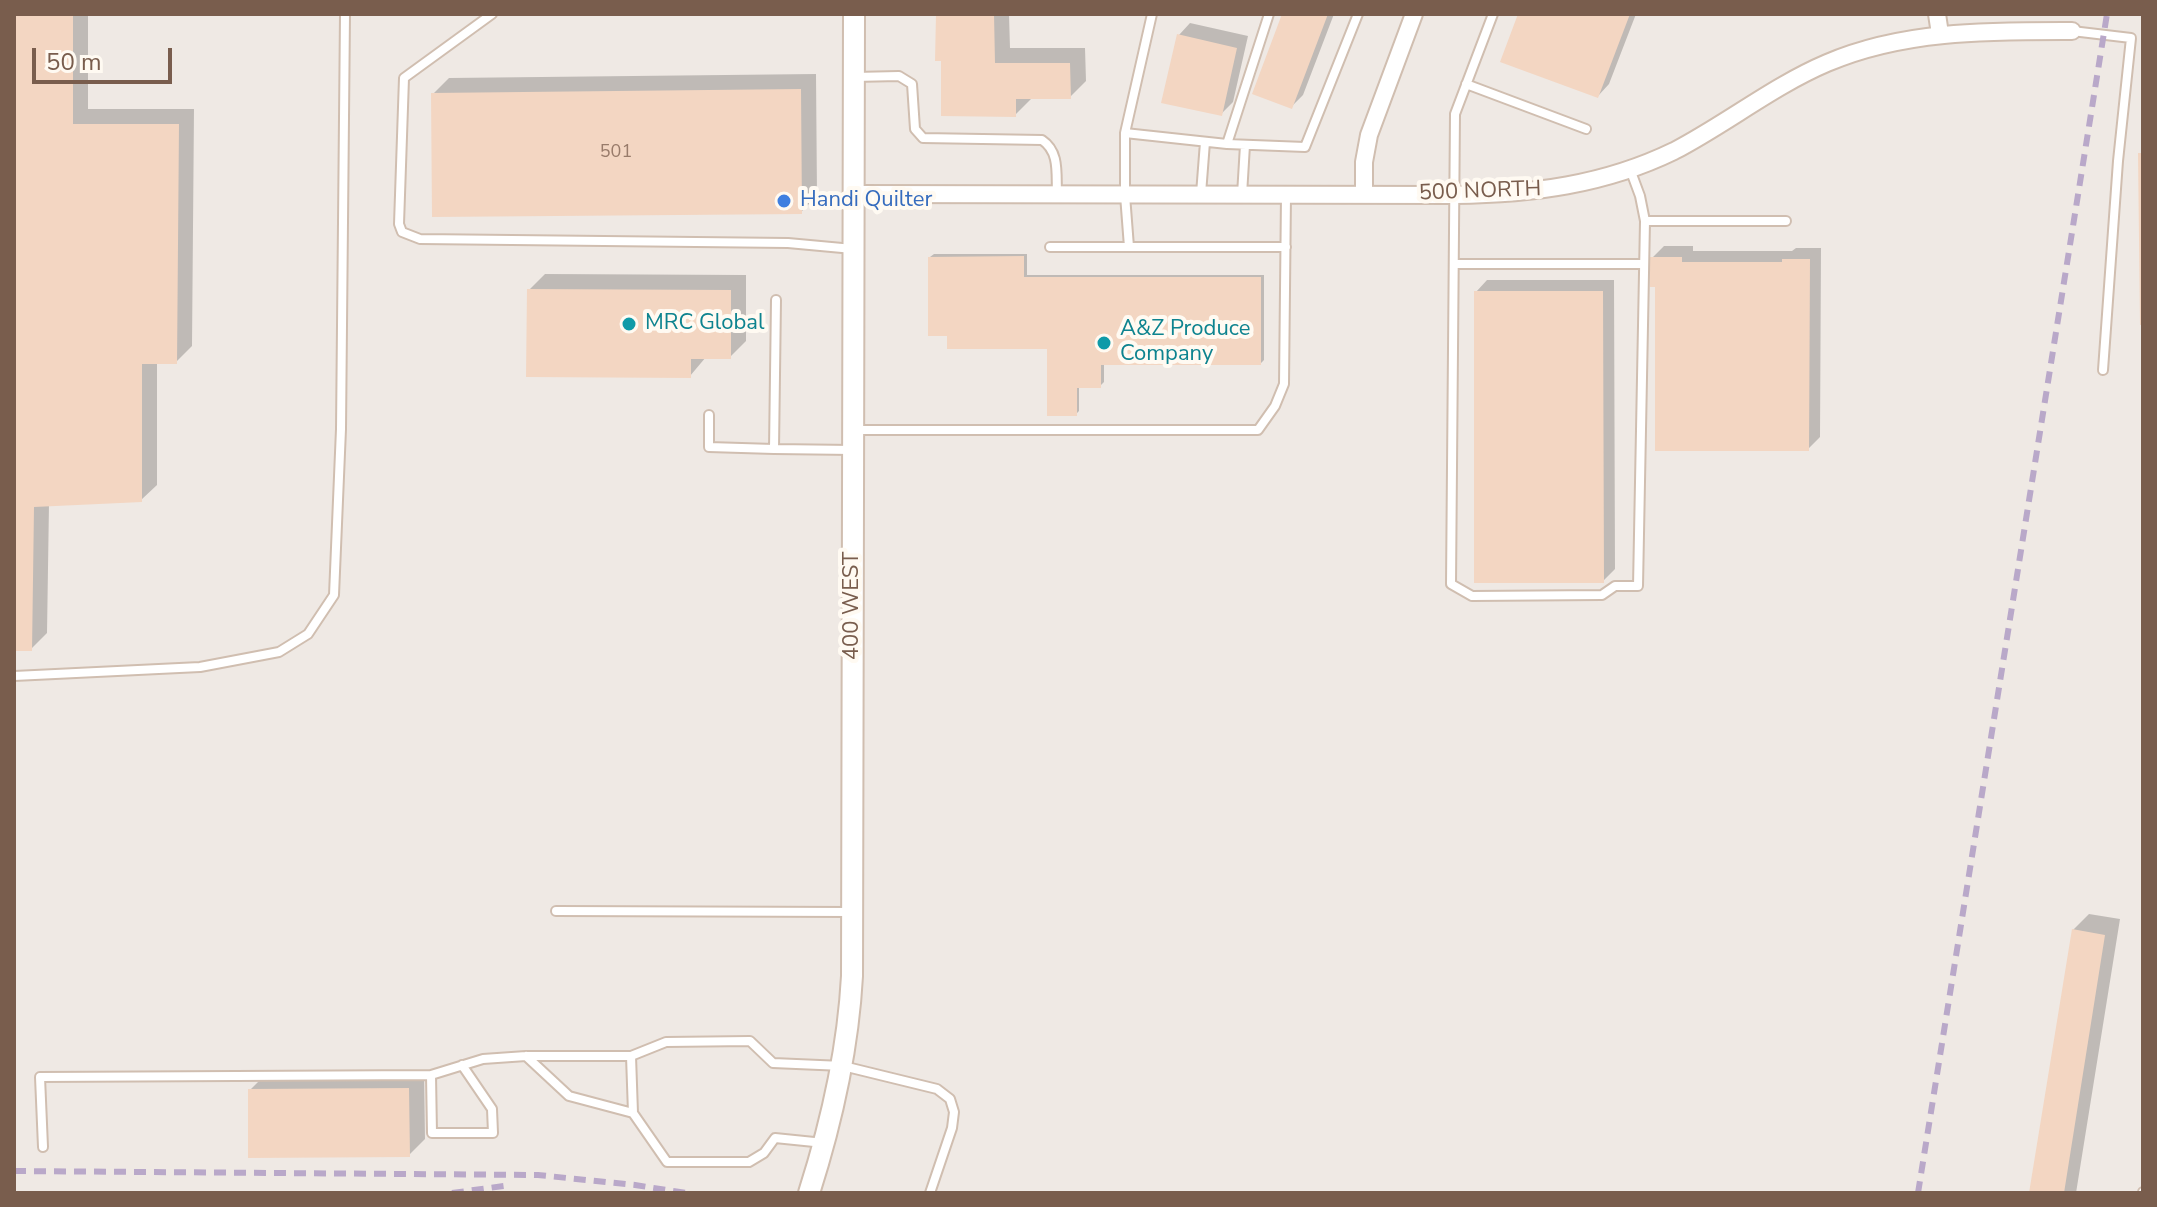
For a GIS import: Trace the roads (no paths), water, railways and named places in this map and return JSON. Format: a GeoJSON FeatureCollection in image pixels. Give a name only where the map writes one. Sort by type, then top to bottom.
{"type":"FeatureCollection","features":[{"type":"Feature","properties":{"kind":"street","name":"400 WEST"},"geometry":{"type":"LineString","coordinates":[[809,1193],[825,1143],[843,1066],[851,1006],[854,14]]}},
{"type":"Feature","properties":{"kind":"street"},"geometry":{"type":"LineString","coordinates":[[1937,14],[1940,34]]}},
{"type":"Feature","properties":{"kind":"street"},"geometry":{"type":"LineString","coordinates":[[1364,195],[1364,162],[1369,135],[1410,15]]}},
{"type":"Feature","properties":{"kind":"street","name":"500 NORTH"},"geometry":{"type":"LineString","coordinates":[[853,194],[1455,195],[1534,192],[1599,180],[1630,169],[1674,150],[1827,63],[1876,47],[1940,34],[2072,31]]}},
{"type":"Feature","properties":{"kind":"lane"},"geometry":{"type":"LineString","coordinates":[[14,676],[200,667],[279,652],[308,634],[334,595],[341,398],[345,14]]}},
{"type":"Feature","properties":{"kind":"lane"},"geometry":{"type":"LineString","coordinates":[[492,14],[404,78],[399,224],[402,232],[420,239],[788,243],[853,249]]}},
{"type":"Feature","properties":{"kind":"lane"},"geometry":{"type":"LineString","coordinates":[[1129,247],[1125,133],[1152,14]]}},
{"type":"Feature","properties":{"kind":"lane"},"geometry":{"type":"LineString","coordinates":[[1227,144],[1269,14]]}},
{"type":"Feature","properties":{"kind":"lane"},"geometry":{"type":"LineString","coordinates":[[1125,133],[1227,144],[1305,147],[1358,14]]}},
{"type":"Feature","properties":{"kind":"lane"},"geometry":{"type":"LineString","coordinates":[[1493,14],[1455,114],[1451,584],[1472,596],[1602,595],[1615,586],[1638,586],[1645,221],[1630,169]]}},
{"type":"Feature","properties":{"kind":"lane"},"geometry":{"type":"LineString","coordinates":[[2072,31],[2143,40]]}},
{"type":"Feature","properties":{"kind":"lane"},"geometry":{"type":"LineString","coordinates":[[2103,370],[2118,161],[2131,38]]}},
{"type":"Feature","properties":{"kind":"lane"},"geometry":{"type":"LineString","coordinates":[[854,77],[899,76],[912,84],[915,129],[923,138],[1042,140],[1051,146],[1055,156],[1057,194]]}},
{"type":"Feature","properties":{"kind":"lane"},"geometry":{"type":"LineString","coordinates":[[1466,84],[1586,129]]}},
{"type":"Feature","properties":{"kind":"lane"},"geometry":{"type":"LineString","coordinates":[[1201,194],[1205,142]]}},
{"type":"Feature","properties":{"kind":"lane"},"geometry":{"type":"LineString","coordinates":[[1242,195],[1245,145]]}},
{"type":"Feature","properties":{"kind":"lane"},"geometry":{"type":"LineString","coordinates":[[709,415],[709,447],[774,449],[853,440],[1258,430],[1275,406],[1284,384],[1286,195]]}},
{"type":"Feature","properties":{"kind":"lane"},"geometry":{"type":"LineString","coordinates":[[1645,221],[1786,221]]}},
{"type":"Feature","properties":{"kind":"lane"},"geometry":{"type":"LineString","coordinates":[[1050,247],[1286,247]]}},
{"type":"Feature","properties":{"kind":"lane"},"geometry":{"type":"LineString","coordinates":[[1454,264],[1644,264]]}},
{"type":"Feature","properties":{"kind":"lane"},"geometry":{"type":"LineString","coordinates":[[774,449],[776,300]]}},
{"type":"Feature","properties":{"kind":"lane"},"geometry":{"type":"LineString","coordinates":[[556,911],[853,912]]}},
{"type":"Feature","properties":{"kind":"lane"},"geometry":{"type":"LineString","coordinates":[[43,1147],[40,1077],[431,1075],[483,1059],[631,1056],[666,1042],[750,1041],[773,1063],[843,1066],[937,1089],[950,1099],[954,1112],[952,1128],[930,1193]]}},
{"type":"Feature","properties":{"kind":"lane"},"geometry":{"type":"LineString","coordinates":[[526,1056],[569,1096],[633,1113]]}},
{"type":"Feature","properties":{"kind":"lane"},"geometry":{"type":"LineString","coordinates":[[631,1056],[633,1113],[667,1162],[749,1162],[764,1153],[775,1138],[825,1143]]}},
{"type":"Feature","properties":{"kind":"lane"},"geometry":{"type":"LineString","coordinates":[[431,1075],[432,1133],[493,1133],[492,1109],[462,1065]]}},
{"type":"Feature","properties":{"kind":"railway"},"geometry":{"type":"LineString","coordinates":[[1918,1193],[2107,14]]}},
{"type":"Feature","properties":{"kind":"railway"},"geometry":{"type":"LineString","coordinates":[[14,1171],[538,1175],[686,1193]]}},
{"type":"Feature","properties":{"kind":"railway"},"geometry":{"type":"LineString","coordinates":[[452,1193],[511,1185]]}},
{"type":"Feature","properties":{"kind":"place","name":"Handi Quilter"},"geometry":{"type":"Point","coordinates":[784,201]}},
{"type":"Feature","properties":{"kind":"place","name":"MRC Global"},"geometry":{"type":"Point","coordinates":[629,324]}},
{"type":"Feature","properties":{"kind":"place","name":"A&Z Produce Company"},"geometry":{"type":"Point","coordinates":[1104,343]}}]}
